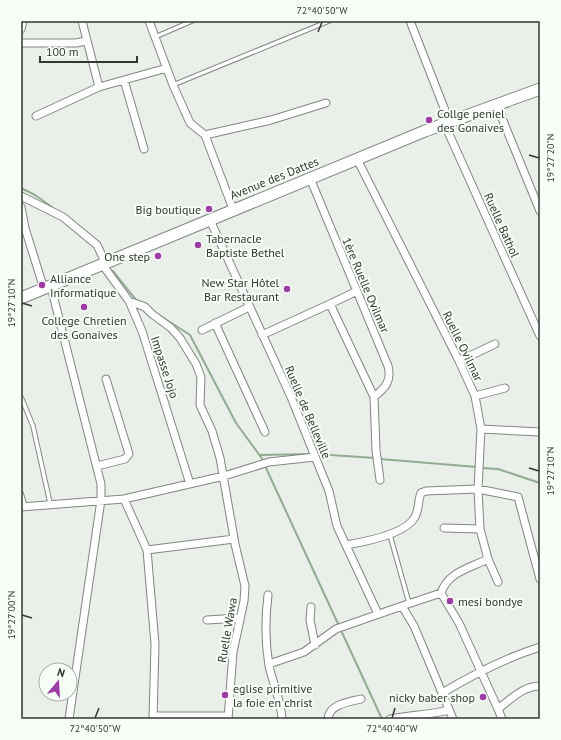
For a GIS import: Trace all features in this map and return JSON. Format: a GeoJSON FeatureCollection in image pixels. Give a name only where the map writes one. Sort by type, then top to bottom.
{"type":"FeatureCollection","features":[{"type":"Feature","properties":{"kind":"main road","name":"Avenue des Dattes"},"geometry":{"type":"LineString","coordinates":[[21,298],[357,159],[447,123],[497,106],[540,89]]}},
{"type":"Feature","properties":{"kind":"street"},"geometry":{"type":"LineString","coordinates":[[21,29],[23,21]]}},
{"type":"Feature","properties":{"kind":"street"},"geometry":{"type":"LineString","coordinates":[[82,21],[98,87]]}},
{"type":"Feature","properties":{"kind":"street"},"geometry":{"type":"LineString","coordinates":[[150,21],[173,86],[190,122],[205,135],[233,209]]}},
{"type":"Feature","properties":{"kind":"street","name":"Ruelle Bathol"},"geometry":{"type":"LineString","coordinates":[[410,21],[447,123],[540,336]]}},
{"type":"Feature","properties":{"kind":"street"},"geometry":{"type":"LineString","coordinates":[[21,43],[76,43],[86,41]]}},
{"type":"Feature","properties":{"kind":"street"},"geometry":{"type":"LineString","coordinates":[[36,116],[98,87],[167,68]]}},
{"type":"Feature","properties":{"kind":"street"},"geometry":{"type":"LineString","coordinates":[[124,80],[144,149]]}},
{"type":"Feature","properties":{"kind":"street"},"geometry":{"type":"LineString","coordinates":[[205,135],[271,120],[326,103]]}},
{"type":"Feature","properties":{"kind":"street"},"geometry":{"type":"LineString","coordinates":[[497,106],[540,211]]}},
{"type":"Feature","properties":{"kind":"street","name":"Ruelle Ovilmar"},"geometry":{"type":"LineString","coordinates":[[357,159],[459,361],[475,396],[481,429],[478,489],[480,529],[488,559],[498,582]]}},
{"type":"Feature","properties":{"kind":"street","name":"1ère Ruelle Ovilmar"},"geometry":{"type":"LineString","coordinates":[[310,178],[389,372],[388,384],[374,397]]}},
{"type":"Feature","properties":{"kind":"street","name":"Impasse Jojo"},"geometry":{"type":"LineString","coordinates":[[21,196],[63,216],[97,245],[104,263],[129,301],[142,331],[190,484]]}},
{"type":"Feature","properties":{"kind":"street"},"geometry":{"type":"LineString","coordinates":[[21,207],[25,228],[47,288],[101,484],[101,500],[69,719]]}},
{"type":"Feature","properties":{"kind":"street","name":"Ruelle de Belleville"},"geometry":{"type":"LineString","coordinates":[[210,220],[315,455],[329,491],[337,526],[378,614]]}},
{"type":"Feature","properties":{"kind":"street"},"geometry":{"type":"LineString","coordinates":[[262,335],[357,291]]}},
{"type":"Feature","properties":{"kind":"street","name":"Ruelle Wawa"},"geometry":{"type":"LineString","coordinates":[[129,301],[145,307],[171,328],[180,338],[196,364],[201,377],[200,405],[212,431],[224,476],[234,539],[245,586],[244,601],[232,652],[228,718]]}},
{"type":"Feature","properties":{"kind":"street"},"geometry":{"type":"LineString","coordinates":[[330,304],[374,397],[376,450],[380,480]]}},
{"type":"Feature","properties":{"kind":"street"},"geometry":{"type":"LineString","coordinates":[[202,330],[249,307]]}},
{"type":"Feature","properties":{"kind":"street"},"geometry":{"type":"LineString","coordinates":[[215,323],[265,432]]}},
{"type":"Feature","properties":{"kind":"street"},"geometry":{"type":"LineString","coordinates":[[459,361],[495,344]]}},
{"type":"Feature","properties":{"kind":"street"},"geometry":{"type":"LineString","coordinates":[[97,466],[125,459],[129,454],[106,379]]}},
{"type":"Feature","properties":{"kind":"street"},"geometry":{"type":"LineString","coordinates":[[475,396],[505,388]]}},
{"type":"Feature","properties":{"kind":"street"},"geometry":{"type":"LineString","coordinates":[[481,429],[540,432]]}},
{"type":"Feature","properties":{"kind":"street"},"geometry":{"type":"LineString","coordinates":[[23,506],[124,499],[224,476],[269,462],[315,455]]}},
{"type":"Feature","properties":{"kind":"street"},"geometry":{"type":"LineString","coordinates":[[346,545],[390,535],[412,522],[416,516],[421,493],[426,491],[478,489],[518,497],[540,579]]}},
{"type":"Feature","properties":{"kind":"street"},"geometry":{"type":"LineString","coordinates":[[124,499],[147,550],[155,644],[153,717],[228,718]]}},
{"type":"Feature","properties":{"kind":"street"},"geometry":{"type":"LineString","coordinates":[[444,528],[480,529]]}},
{"type":"Feature","properties":{"kind":"street"},"geometry":{"type":"LineString","coordinates":[[147,550],[234,539]]}},
{"type":"Feature","properties":{"kind":"street"},"geometry":{"type":"LineString","coordinates":[[269,664],[304,652],[336,630],[406,604],[441,593],[447,580],[452,576],[488,559]]}},
{"type":"Feature","properties":{"kind":"street"},"geometry":{"type":"LineString","coordinates":[[441,593],[459,622],[502,719]]}},
{"type":"Feature","properties":{"kind":"street"},"geometry":{"type":"LineString","coordinates":[[268,595],[266,636],[269,664],[281,704],[282,719]]}},
{"type":"Feature","properties":{"kind":"street"},"geometry":{"type":"LineString","coordinates":[[406,604],[454,719]]}},
{"type":"Feature","properties":{"kind":"street"},"geometry":{"type":"LineString","coordinates":[[311,608],[310,620],[314,645]]}},
{"type":"Feature","properties":{"kind":"street"},"geometry":{"type":"LineString","coordinates":[[207,620],[239,618]]}},
{"type":"Feature","properties":{"kind":"street"},"geometry":{"type":"LineString","coordinates":[[442,693],[480,670],[519,653],[540,647]]}},
{"type":"Feature","properties":{"kind":"street"},"geometry":{"type":"LineString","coordinates":[[498,709],[520,692],[533,686],[540,686]]}},
{"type":"Feature","properties":{"kind":"street"},"geometry":{"type":"LineString","coordinates":[[328,719],[332,709],[336,706],[361,699]]}},
{"type":"Feature","properties":{"kind":"street"},"geometry":{"type":"LineString","coordinates":[[390,719],[410,715],[430,715],[449,710]]}},
{"type":"Feature","properties":{"kind":"lane"},"geometry":{"type":"LineString","coordinates":[[155,37],[192,21]]}},
{"type":"Feature","properties":{"kind":"lane"},"geometry":{"type":"LineString","coordinates":[[173,86],[329,21]]}},
{"type":"Feature","properties":{"kind":"lane"},"geometry":{"type":"LineString","coordinates":[[21,397],[33,426],[50,503]]}},
{"type":"Feature","properties":{"kind":"lane"},"geometry":{"type":"LineString","coordinates":[[21,493],[23,506]]}},
{"type":"Feature","properties":{"kind":"lane"},"geometry":{"type":"LineString","coordinates":[[390,535],[406,604]]}},
{"type":"Feature","properties":{"kind":"waterway"},"geometry":{"type":"LineString","coordinates":[[21,188],[35,195],[56,210]]}},
{"type":"Feature","properties":{"kind":"waterway"},"geometry":{"type":"LineString","coordinates":[[113,271],[137,301]]}},
{"type":"Feature","properties":{"kind":"waterway"},"geometry":{"type":"LineString","coordinates":[[159,315],[190,335],[236,423],[263,460]]}},
{"type":"Feature","properties":{"kind":"waterway"},"geometry":{"type":"LineString","coordinates":[[260,455],[312,454]]}},
{"type":"Feature","properties":{"kind":"waterway"},"geometry":{"type":"LineString","coordinates":[[316,454],[375,458]]}},
{"type":"Feature","properties":{"kind":"waterway"},"geometry":{"type":"LineString","coordinates":[[380,459],[477,467]]}},
{"type":"Feature","properties":{"kind":"waterway"},"geometry":{"type":"LineString","coordinates":[[266,468],[382,719]]}},
{"type":"Feature","properties":{"kind":"waterway"},"geometry":{"type":"LineString","coordinates":[[481,468],[498,469],[540,483]]}},
{"type":"Feature","properties":{"kind":"place","name":"Collge peniel des Gonaives"},"geometry":{"type":"Point","coordinates":[429,120]}},
{"type":"Feature","properties":{"kind":"place","name":"Big boutique"},"geometry":{"type":"Point","coordinates":[209,209]}},
{"type":"Feature","properties":{"kind":"place","name":"Tabernacle Baptiste Bethel"},"geometry":{"type":"Point","coordinates":[198,245]}},
{"type":"Feature","properties":{"kind":"place","name":"One step"},"geometry":{"type":"Point","coordinates":[158,256]}},
{"type":"Feature","properties":{"kind":"place","name":"Alliance Informatique"},"geometry":{"type":"Point","coordinates":[42,285]}},
{"type":"Feature","properties":{"kind":"place","name":"New Star Hôtel Bar Restaurant"},"geometry":{"type":"Point","coordinates":[287,289]}},
{"type":"Feature","properties":{"kind":"place","name":"College Chretien des Gonaives"},"geometry":{"type":"Point","coordinates":[84,307]}},
{"type":"Feature","properties":{"kind":"place","name":"mesi bondye"},"geometry":{"type":"Point","coordinates":[450,601]}},
{"type":"Feature","properties":{"kind":"place","name":"eglise primitive la foie en christ"},"geometry":{"type":"Point","coordinates":[225,695]}},
{"type":"Feature","properties":{"kind":"place","name":"nicky baber shop"},"geometry":{"type":"Point","coordinates":[483,697]}}]}
